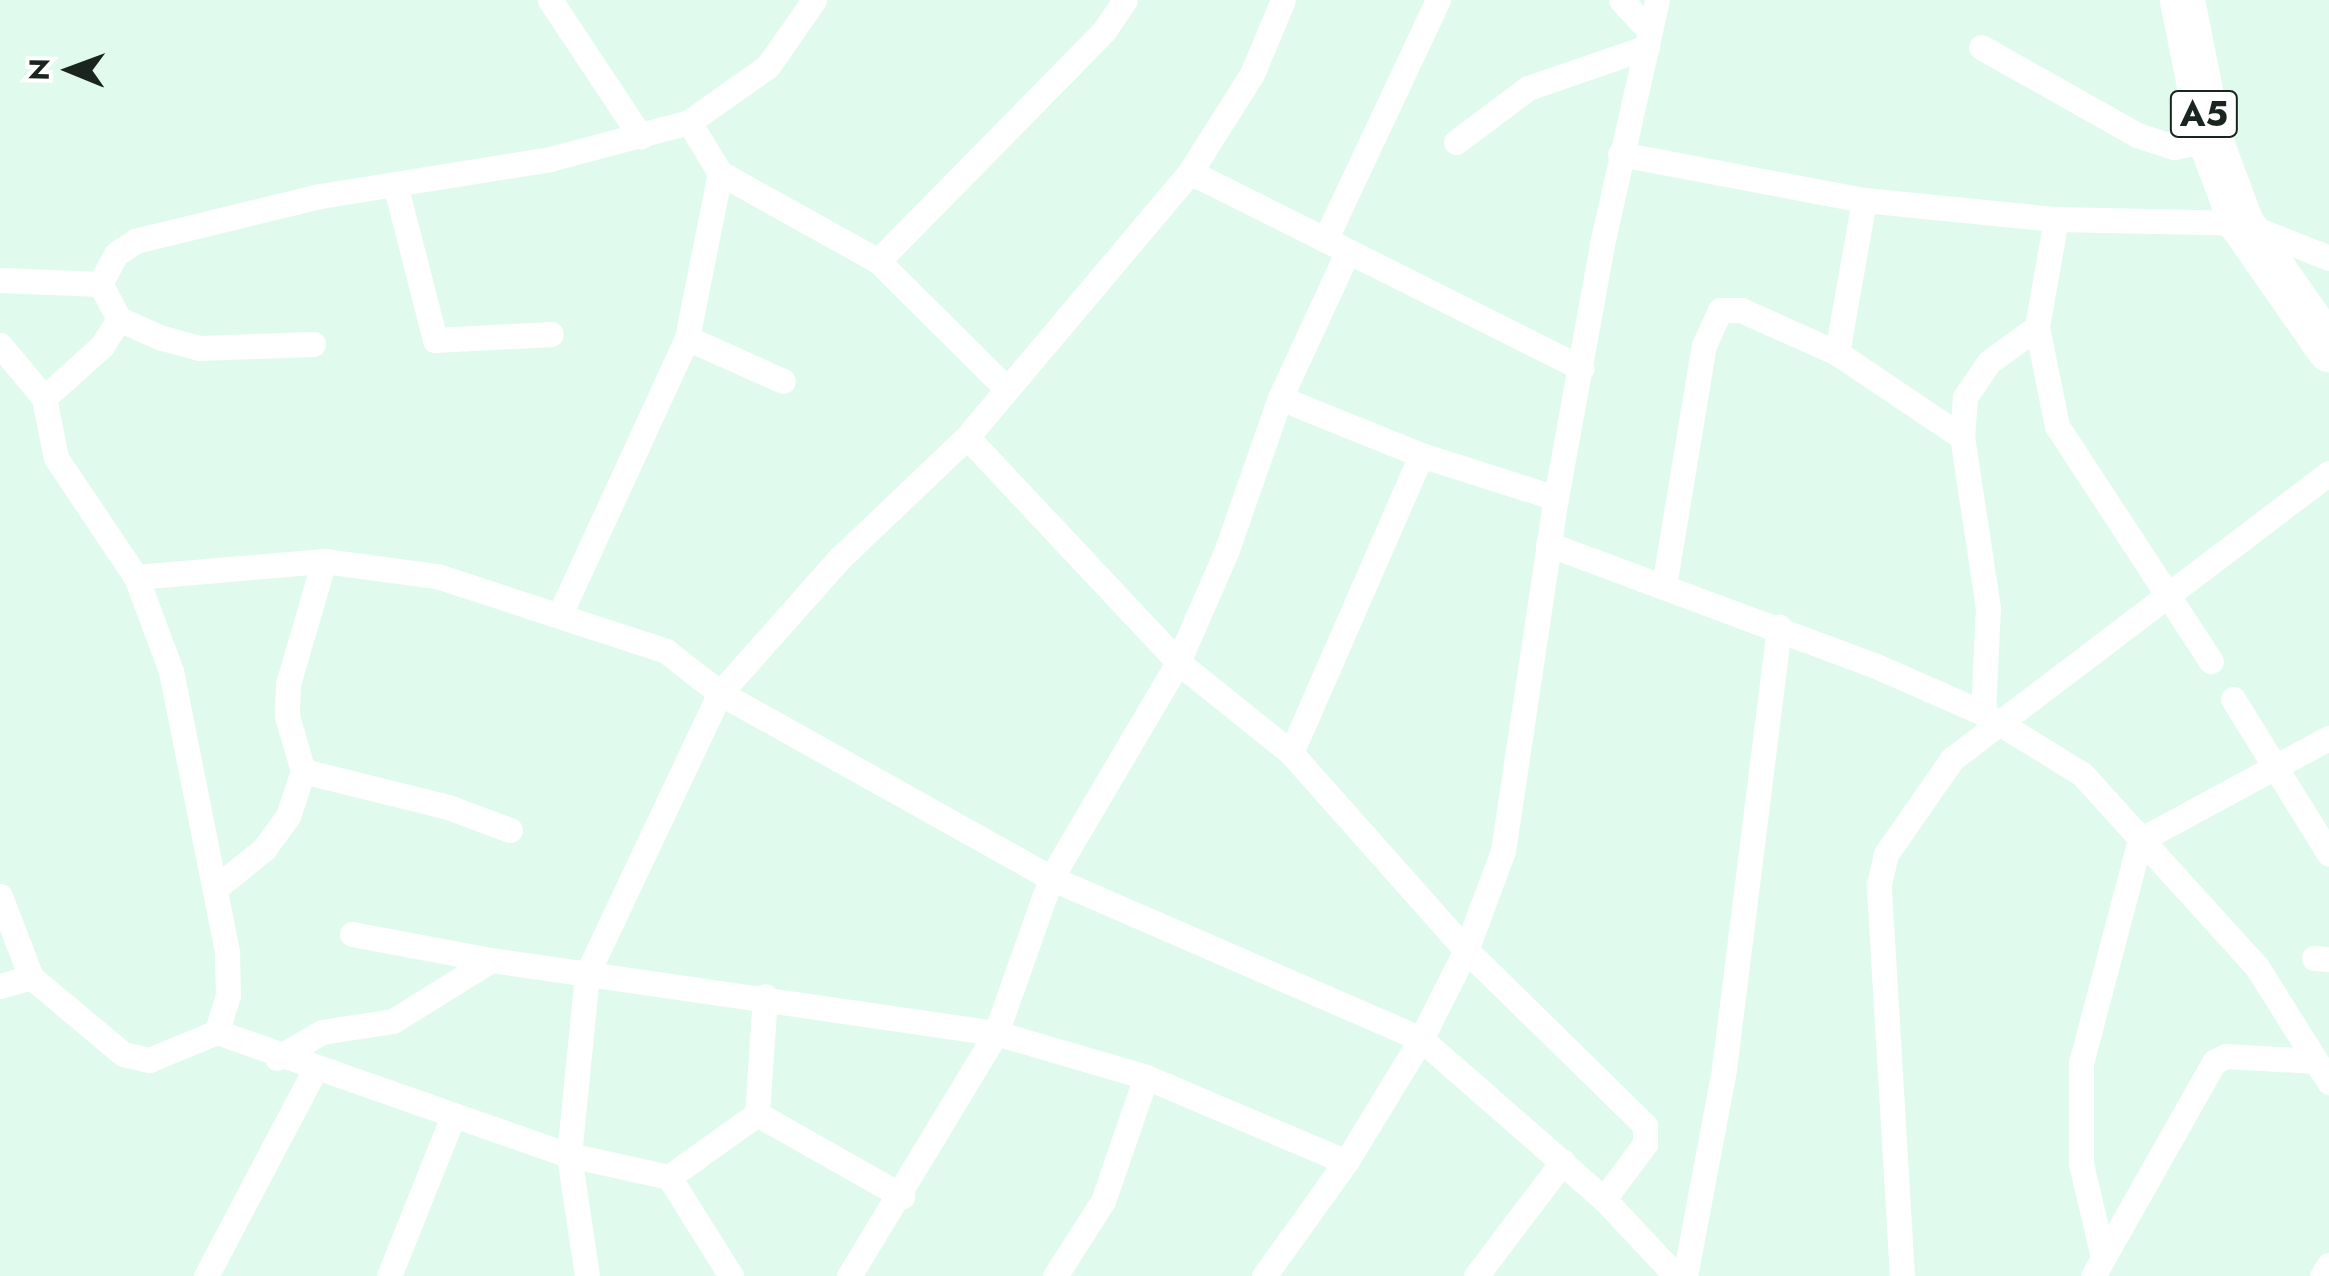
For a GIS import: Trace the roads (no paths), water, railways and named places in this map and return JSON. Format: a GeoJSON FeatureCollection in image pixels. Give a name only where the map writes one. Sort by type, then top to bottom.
{"type":"FeatureCollection","features":[{"type":"Feature","properties":{"kind":"highway","name":"A5"},"geometry":{"type":"LineString","coordinates":[[2182,0],[2210,140],[2241,223],[2329,349]]}},
{"type":"Feature","properties":{"kind":"street"},"geometry":{"type":"LineString","coordinates":[[550,0],[642,137]]}},
{"type":"Feature","properties":{"kind":"street"},"geometry":{"type":"LineString","coordinates":[[100,284],[116,254],[135,241],[396,184],[642,137],[689,122],[768,66],[814,0]]}},
{"type":"Feature","properties":{"kind":"street"},"geometry":{"type":"LineString","coordinates":[[878,261],[1093,43],[1125,0]]}},
{"type":"Feature","properties":{"kind":"street"},"geometry":{"type":"LineString","coordinates":[[587,1276],[569,1155],[588,974],[720,693],[840,558],[967,437],[1190,172],[1252,74],[1283,0]]}},
{"type":"Feature","properties":{"kind":"street"},"geometry":{"type":"LineString","coordinates":[[849,1276],[902,1196],[996,1032],[1051,878],[1178,662],[1226,552],[1337,245],[1438,0]]}},
{"type":"Feature","properties":{"kind":"street"},"geometry":{"type":"LineString","coordinates":[[1622,0],[1649,39]]}},
{"type":"Feature","properties":{"kind":"street"},"geometry":{"type":"LineString","coordinates":[[1264,1276],[1346,1162],[1421,1038],[1466,950],[1503,851],[1556,498],[1620,154],[1657,0]]}},
{"type":"Feature","properties":{"kind":"street"},"geometry":{"type":"LineString","coordinates":[[1456,142],[1528,88],[1649,39]]}},
{"type":"Feature","properties":{"kind":"street"},"geometry":{"type":"LineString","coordinates":[[1981,47],[2138,134],[2174,147],[2210,140]]}},
{"type":"Feature","properties":{"kind":"street"},"geometry":{"type":"LineString","coordinates":[[689,122],[720,173],[878,261],[1006,387]]}},
{"type":"Feature","properties":{"kind":"street"},"geometry":{"type":"LineString","coordinates":[[1620,154],[1864,200],[2056,219],[2241,223],[2329,258]]}},
{"type":"Feature","properties":{"kind":"street"},"geometry":{"type":"LineString","coordinates":[[1190,172],[1582,368]]}},
{"type":"Feature","properties":{"kind":"street"},"geometry":{"type":"LineString","coordinates":[[561,612],[687,338],[720,173]]}},
{"type":"Feature","properties":{"kind":"street"},"geometry":{"type":"LineString","coordinates":[[396,184],[435,340],[550,334]]}},
{"type":"Feature","properties":{"kind":"street"},"geometry":{"type":"LineString","coordinates":[[1837,352],[1864,200]]}},
{"type":"Feature","properties":{"kind":"street"},"geometry":{"type":"LineString","coordinates":[[2056,219],[2038,327],[2057,426],[2166,601],[2211,661]]}},
{"type":"Feature","properties":{"kind":"street"},"geometry":{"type":"LineString","coordinates":[[0,280],[100,284]]}},
{"type":"Feature","properties":{"kind":"street"},"geometry":{"type":"LineString","coordinates":[[100,284],[119,318],[199,348],[313,344]]}},
{"type":"Feature","properties":{"kind":"street"},"geometry":{"type":"LineString","coordinates":[[1664,586],[1711,322],[1720,310],[1740,310],[1837,352],[1962,437]]}},
{"type":"Feature","properties":{"kind":"street"},"geometry":{"type":"LineString","coordinates":[[44,398],[102,346],[119,318]]}},
{"type":"Feature","properties":{"kind":"street"},"geometry":{"type":"LineString","coordinates":[[1992,718],[1988,608],[1962,437],[1965,398],[1976,377],[2038,327]]}},
{"type":"Feature","properties":{"kind":"street"},"geometry":{"type":"LineString","coordinates":[[687,338],[784,381]]}},
{"type":"Feature","properties":{"kind":"street"},"geometry":{"type":"LineString","coordinates":[[0,345],[44,398],[56,458],[71,489],[136,577],[171,671],[218,886],[228,995],[217,1032]]}},
{"type":"Feature","properties":{"kind":"street"},"geometry":{"type":"LineString","coordinates":[[1280,398],[1421,455],[1556,498]]}},
{"type":"Feature","properties":{"kind":"street"},"geometry":{"type":"LineString","coordinates":[[967,437],[1178,662],[1291,752],[1466,950],[1645,1125],[1645,1144],[1604,1199]]}},
{"type":"Feature","properties":{"kind":"street"},"geometry":{"type":"LineString","coordinates":[[1291,752],[1421,455]]}},
{"type":"Feature","properties":{"kind":"street"},"geometry":{"type":"LineString","coordinates":[[1902,1276],[1879,884],[1886,854],[1916,805],[1952,759],[1992,718],[2166,601],[2329,473]]}},
{"type":"Feature","properties":{"kind":"street"},"geometry":{"type":"LineString","coordinates":[[1548,544],[1778,626],[1992,718],[2082,774],[2257,967],[2322,1072]]}},
{"type":"Feature","properties":{"kind":"street"},"geometry":{"type":"LineString","coordinates":[[136,577],[324,560],[437,576],[561,612],[666,651],[720,693],[1051,878],[1421,1038],[1604,1199],[1676,1276]]}},
{"type":"Feature","properties":{"kind":"street"},"geometry":{"type":"LineString","coordinates":[[218,886],[264,849],[288,816],[302,771],[287,716],[288,684],[324,560]]}},
{"type":"Feature","properties":{"kind":"street"},"geometry":{"type":"LineString","coordinates":[[1684,1276],[1724,1069],[1778,626]]}},
{"type":"Feature","properties":{"kind":"street"},"geometry":{"type":"LineString","coordinates":[[2234,699],[2329,854]]}},
{"type":"Feature","properties":{"kind":"street"},"geometry":{"type":"LineString","coordinates":[[2098,1267],[2081,1164],[2082,1063],[2140,840],[2329,738]]}},
{"type":"Feature","properties":{"kind":"street"},"geometry":{"type":"LineString","coordinates":[[302,771],[448,807],[510,830]]}},
{"type":"Feature","properties":{"kind":"street"},"geometry":{"type":"LineString","coordinates":[[0,896],[30,977],[123,1054],[149,1060],[217,1032],[314,1071],[569,1155],[669,1177],[731,1276]]}},
{"type":"Feature","properties":{"kind":"street"},"geometry":{"type":"LineString","coordinates":[[352,934],[491,960],[996,1032],[1146,1077],[1346,1162]]}},
{"type":"Feature","properties":{"kind":"street"},"geometry":{"type":"LineString","coordinates":[[278,1058],[322,1032],[394,1021],[491,960]]}},
{"type":"Feature","properties":{"kind":"street"},"geometry":{"type":"LineString","coordinates":[[0,986],[30,977]]}},
{"type":"Feature","properties":{"kind":"street"},"geometry":{"type":"LineString","coordinates":[[757,1114],[764,996]]}},
{"type":"Feature","properties":{"kind":"street"},"geometry":{"type":"LineString","coordinates":[[2098,1267],[2214,1062],[2226,1056],[2322,1072]]}},
{"type":"Feature","properties":{"kind":"street"},"geometry":{"type":"LineString","coordinates":[[206,1276],[314,1071]]}},
{"type":"Feature","properties":{"kind":"street"},"geometry":{"type":"LineString","coordinates":[[1055,1276],[1103,1202],[1146,1077]]}},
{"type":"Feature","properties":{"kind":"street"},"geometry":{"type":"LineString","coordinates":[[757,1114],[902,1196]]}},
{"type":"Feature","properties":{"kind":"street"},"geometry":{"type":"LineString","coordinates":[[669,1177],[757,1114]]}},
{"type":"Feature","properties":{"kind":"street"},"geometry":{"type":"LineString","coordinates":[[388,1276],[453,1116]]}},
{"type":"Feature","properties":{"kind":"street"},"geometry":{"type":"LineString","coordinates":[[1476,1276],[1563,1161]]}},
{"type":"Feature","properties":{"kind":"street"},"geometry":{"type":"LineString","coordinates":[[2322,1276],[2329,1265]]}}]}
